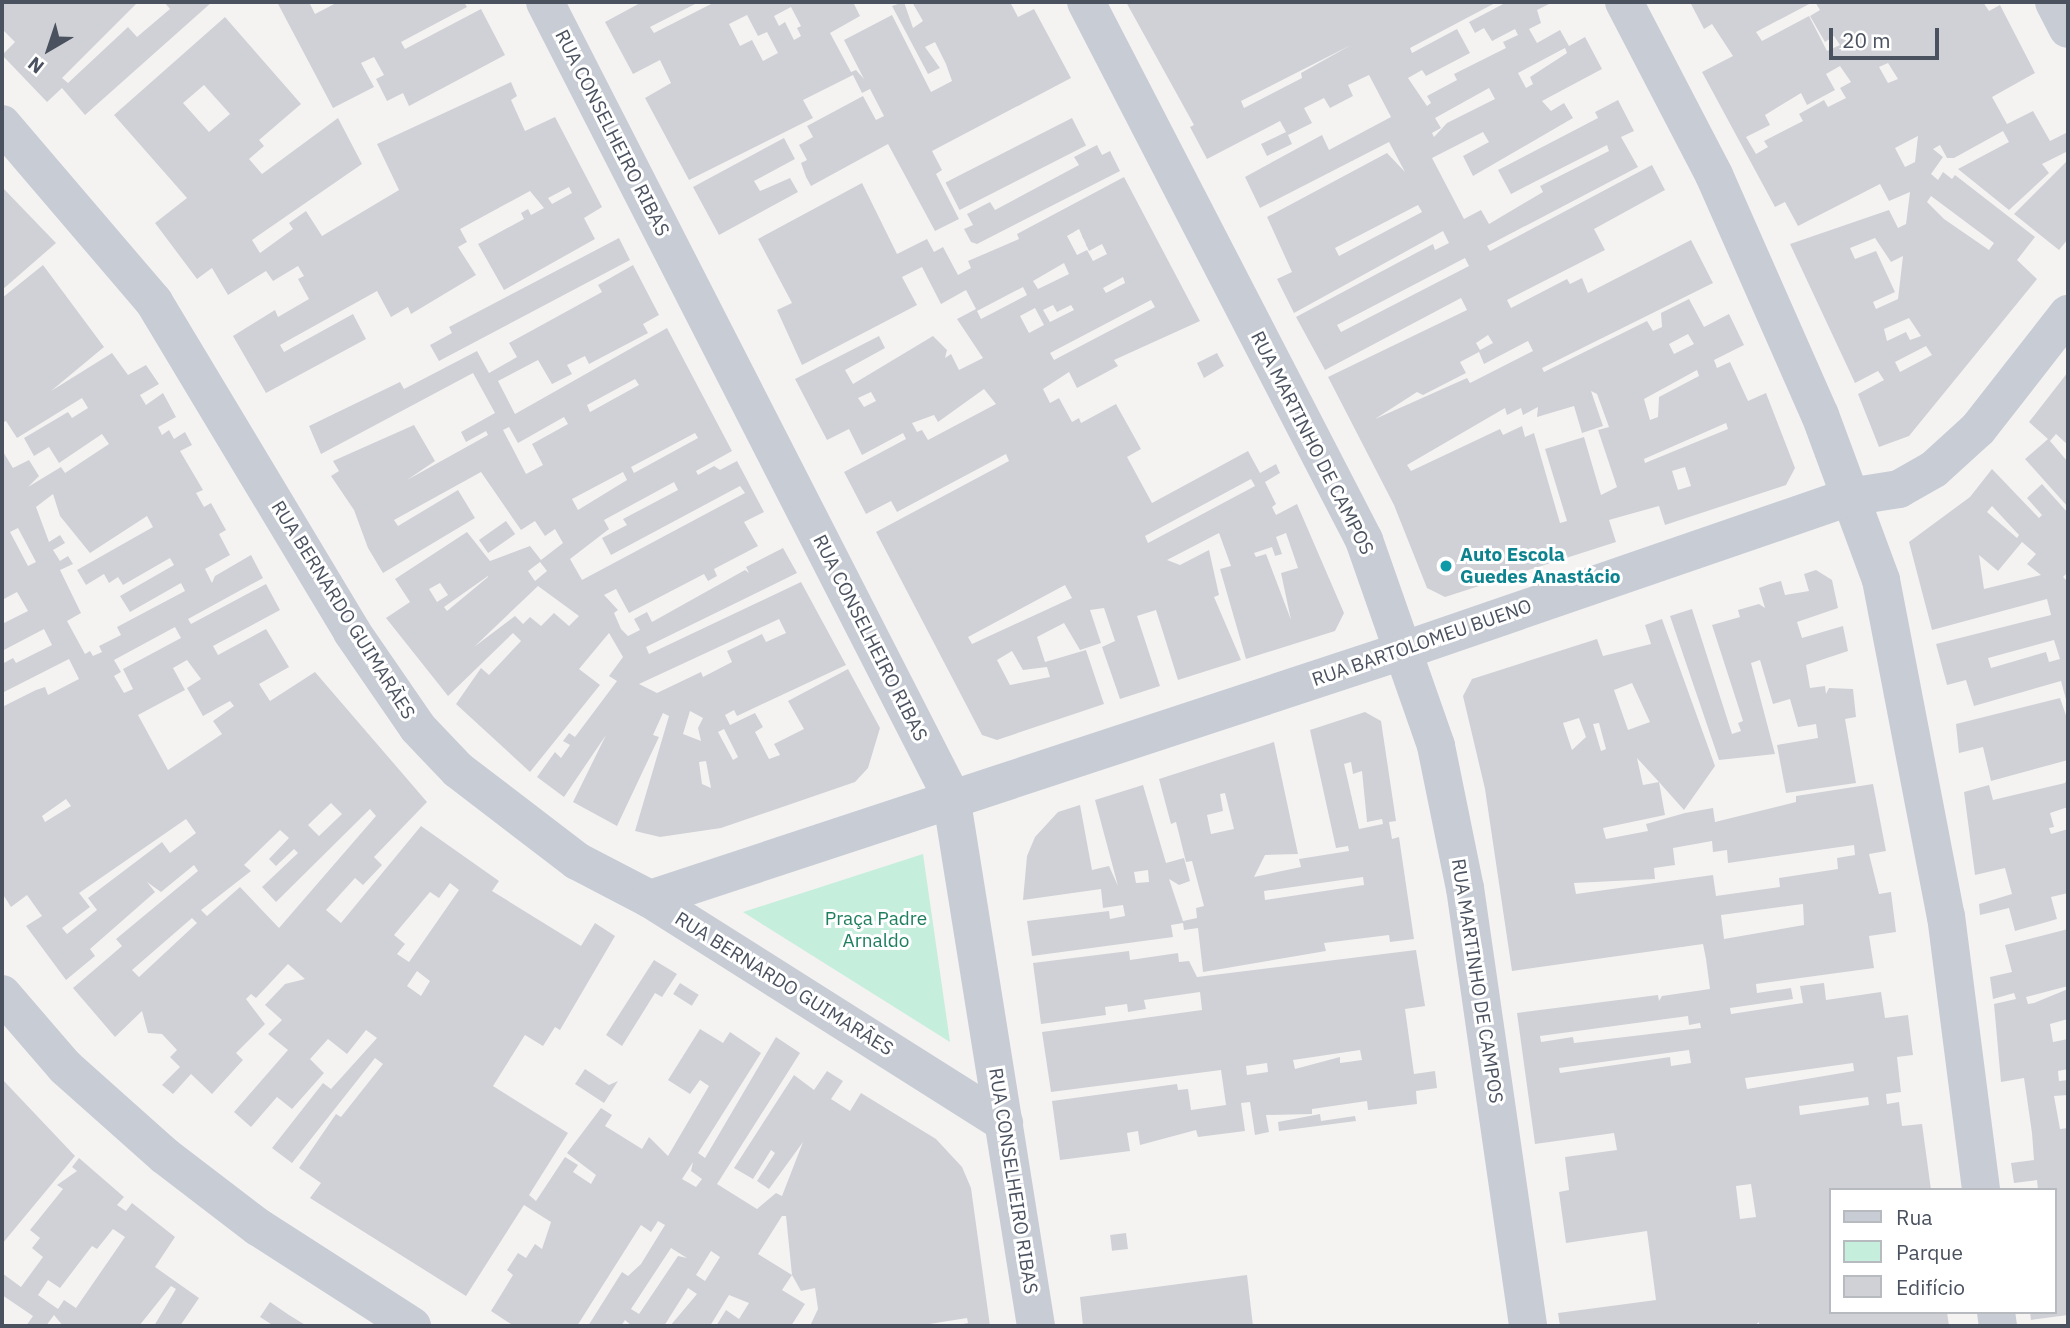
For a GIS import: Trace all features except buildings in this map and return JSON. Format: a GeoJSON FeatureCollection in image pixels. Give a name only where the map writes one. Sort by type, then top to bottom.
{"type":"FeatureCollection","features":[{"type":"Feature","properties":{"kind":"street","name":"RUA CONSELHEIRO RIBAS"},"geometry":{"type":"LineString","coordinates":[[545,2],[951,796],[1036,1326]]}},
{"type":"Feature","properties":{"kind":"street","name":"RUA MARTINHO DE CAMPOS"},"geometry":{"type":"LineString","coordinates":[[1086,2],[1364,540],[1436,746],[1465,888],[1528,1326]]}},
{"type":"Feature","properties":{"kind":"street"},"geometry":{"type":"LineString","coordinates":[[1625,2],[1714,176],[1821,415],[1881,580],[1908,700],[1946,916],[1981,1188]]}},
{"type":"Feature","properties":{"kind":"street"},"geometry":{"type":"LineString","coordinates":[[2054,2],[2068,29]]}},
{"type":"Feature","properties":{"kind":"street","name":"RUA BERNARDO GUIMARÃES"},"geometry":{"type":"LineString","coordinates":[[2,124],[154,302],[352,632],[418,728],[458,770],[577,861],[650,899],[1004,1123]]}},
{"type":"Feature","properties":{"kind":"street","name":"RUA BARTOLOMEU BUENO"},"geometry":{"type":"LineString","coordinates":[[951,796],[1402,651],[1849,496],[1899,489],[1934,470],[1978,429],[2068,314]]}},
{"type":"Feature","properties":{"kind":"street"},"geometry":{"type":"LineString","coordinates":[[650,899],[951,796]]}},
{"type":"Feature","properties":{"kind":"street"},"geometry":{"type":"LineString","coordinates":[[2,994],[65,1067],[165,1156],[258,1227],[412,1326]]}},
{"type":"Feature","properties":{"kind":"green space","name":"Praça Padre Arnaldo"},"geometry":{"type":"Polygon","coordinates":[[[923,854],[950,1042],[743,912],[923,854]]]}},
{"type":"Feature","properties":{"kind":"place","name":"Auto Escola Guedes Anastácio"},"geometry":{"type":"Point","coordinates":[1446,566]}}]}
